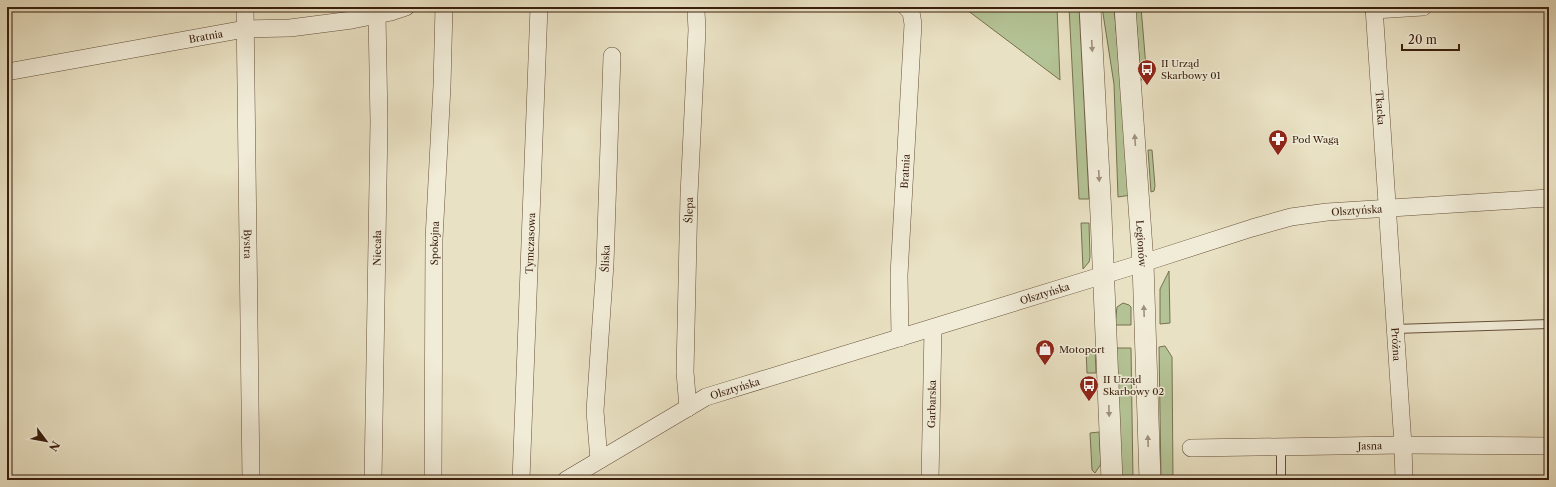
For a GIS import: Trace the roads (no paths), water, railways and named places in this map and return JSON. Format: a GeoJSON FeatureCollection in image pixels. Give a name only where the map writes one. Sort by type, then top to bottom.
{"type":"FeatureCollection","features":[{"type":"Feature","properties":{"kind":"street","name":"Bystra"},"geometry":{"type":"LineString","coordinates":[[245,7],[251,480]]}},
{"type":"Feature","properties":{"kind":"street","name":"Bratnia"},"geometry":{"type":"LineString","coordinates":[[7,72],[245,29],[290,28],[352,20],[391,12],[406,7]]}},
{"type":"Feature","properties":{"kind":"street","name":"Spokojna"},"geometry":{"type":"LineString","coordinates":[[432,480],[434,240],[442,86],[444,7]]}},
{"type":"Feature","properties":{"kind":"street","name":"Tymczasowa"},"geometry":{"type":"LineString","coordinates":[[521,480],[539,7]]}},
{"type":"Feature","properties":{"kind":"street","name":"Bratnia"},"geometry":{"type":"LineString","coordinates":[[900,338],[899,275],[913,24],[911,12],[906,7]]}},
{"type":"Feature","properties":{"kind":"street"},"geometry":{"type":"LineString","coordinates":[[1090,7],[1104,274],[1112,480]]}},
{"type":"Feature","properties":{"kind":"street","name":"Legionów"},"geometry":{"type":"LineString","coordinates":[[1125,7],[1142,263],[1150,480]]}},
{"type":"Feature","properties":{"kind":"street"},"geometry":{"type":"LineString","coordinates":[[1374,9],[1423,7]]}},
{"type":"Feature","properties":{"kind":"street","name":"Tkacka"},"geometry":{"type":"LineString","coordinates":[[1374,9],[1387,209]]}},
{"type":"Feature","properties":{"kind":"street","name":"Ślepa"},"geometry":{"type":"LineString","coordinates":[[688,408],[685,372],[696,12]]}},
{"type":"Feature","properties":{"kind":"street","name":"Niecała"},"geometry":{"type":"LineString","coordinates":[[374,480],[379,122],[377,15]]}},
{"type":"Feature","properties":{"kind":"street","name":"Śliska"},"geometry":{"type":"LineString","coordinates":[[599,460],[595,411],[605,264],[612,56]]}},
{"type":"Feature","properties":{"kind":"street","name":"Olsztyńska"},"geometry":{"type":"LineString","coordinates":[[566,480],[706,397],[933,328],[1252,228],[1291,217],[1327,212],[1549,198]]}},
{"type":"Feature","properties":{"kind":"street","name":"Próżna"},"geometry":{"type":"LineString","coordinates":[[1387,209],[1396,329],[1404,480]]}},
{"type":"Feature","properties":{"kind":"street","name":"Garbarska"},"geometry":{"type":"LineString","coordinates":[[930,480],[933,328]]}},
{"type":"Feature","properties":{"kind":"street","name":"Jasna"},"geometry":{"type":"LineString","coordinates":[[1191,448],[1403,445],[1549,446]]}},
{"type":"Feature","properties":{"kind":"lane"},"geometry":{"type":"LineString","coordinates":[[1396,329],[1549,324]]}},
{"type":"Feature","properties":{"kind":"lane"},"geometry":{"type":"LineString","coordinates":[[1281,446],[1281,480]]}},
{"type":"Feature","properties":{"kind":"place","name":"II Urząd Skarbowy 01"},"geometry":{"type":"Point","coordinates":[1147,86]}},
{"type":"Feature","properties":{"kind":"place","name":"Pod Wagą"},"geometry":{"type":"Point","coordinates":[1278,156]}},
{"type":"Feature","properties":{"kind":"place","name":"Motoport"},"geometry":{"type":"Point","coordinates":[1045,366]}},
{"type":"Feature","properties":{"kind":"place","name":"II Urząd Skarbowy 02"},"geometry":{"type":"Point","coordinates":[1089,402]}}]}
